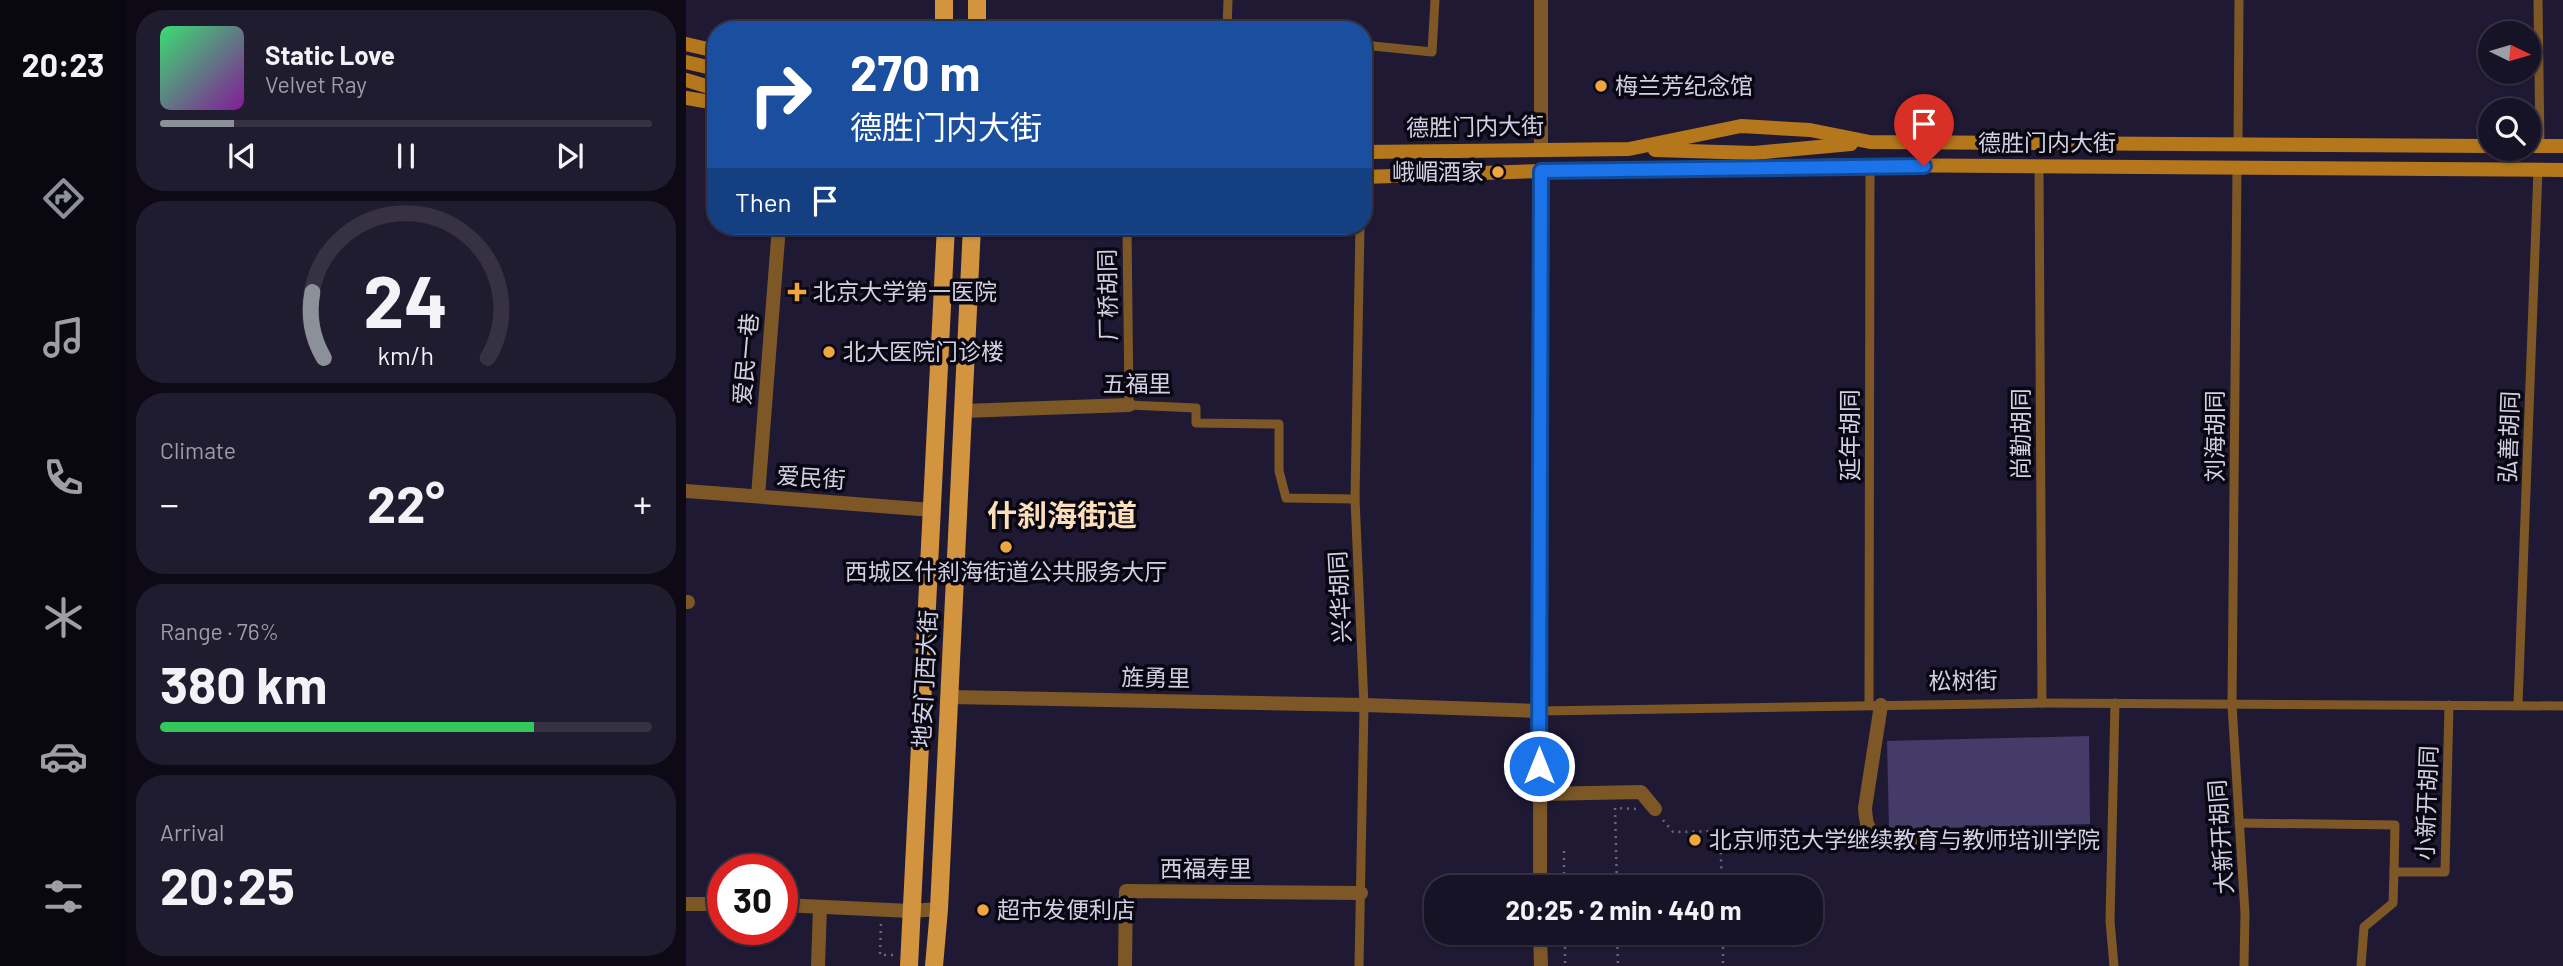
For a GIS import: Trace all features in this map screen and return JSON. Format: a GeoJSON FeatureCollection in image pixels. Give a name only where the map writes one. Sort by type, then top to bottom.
{"type":"FeatureCollection","features":[{"type":"Feature","properties":{"kind":"main road"},"geometry":{"type":"LineString","coordinates":[[944,0],[944,21]]}},
{"type":"Feature","properties":{"kind":"main road"},"geometry":{"type":"LineString","coordinates":[[977,0],[977,21]]}},
{"type":"Feature","properties":{"kind":"main road"},"geometry":{"type":"LineString","coordinates":[[686,44],[707,49]]}},
{"type":"Feature","properties":{"kind":"main road"},"geometry":{"type":"LineString","coordinates":[[686,62],[707,67]]}},
{"type":"Feature","properties":{"kind":"main road"},"geometry":{"type":"LineString","coordinates":[[686,80],[707,86]]}},
{"type":"Feature","properties":{"kind":"main road"},"geometry":{"type":"LineString","coordinates":[[686,98],[707,102]]}},
{"type":"Feature","properties":{"kind":"main road","name":"德胜门内大街"},"geometry":{"type":"LineString","coordinates":[[1629,149],[1741,125],[1810,130],[1870,142]]}},
{"type":"Feature","properties":{"kind":"main road","name":"德胜门内大街"},"geometry":{"type":"LineString","coordinates":[[1372,152],[1629,149],[1754,153],[1870,142],[2478,146]]}},
{"type":"Feature","properties":{"kind":"main road"},"geometry":{"type":"LineString","coordinates":[[2236,167],[2238,145]]}},
{"type":"Feature","properties":{"kind":"main road"},"geometry":{"type":"LineString","coordinates":[[2541,146],[2563,146]]}},
{"type":"Feature","properties":{"kind":"main road"},"geometry":{"type":"LineString","coordinates":[[1478,149],[1479,173]]}},
{"type":"Feature","properties":{"kind":"main road"},"geometry":{"type":"LineString","coordinates":[[1541,149],[1541,171]]}},
{"type":"Feature","properties":{"kind":"main road"},"geometry":{"type":"LineString","coordinates":[[1629,149],[1629,169]]}},
{"type":"Feature","properties":{"kind":"main road"},"geometry":{"type":"LineString","coordinates":[[2536,161],[2538,170]]}},
{"type":"Feature","properties":{"kind":"main road","name":"德胜门内大街"},"geometry":{"type":"LineString","coordinates":[[1372,177],[1629,169],[2039,165],[2563,170]]}},
{"type":"Feature","properties":{"kind":"main road","name":"地安门西大街"},"geometry":{"type":"LineString","coordinates":[[909,966],[946,235]]}},
{"type":"Feature","properties":{"kind":"main road","name":"地安门西大街"},"geometry":{"type":"LineString","coordinates":[[934,966],[972,235]]}},
{"type":"Feature","properties":{"kind":"street"},"geometry":{"type":"LineString","coordinates":[[1541,0],[1541,149]]}},
{"type":"Feature","properties":{"kind":"street"},"geometry":{"type":"LineString","coordinates":[[1540,875],[1541,171]]}},
{"type":"Feature","properties":{"kind":"street","name":"爱民一巷"},"geometry":{"type":"LineString","coordinates":[[758,496],[778,235]]}},
{"type":"Feature","properties":{"kind":"street","name":"五福里"},"geometry":{"type":"LineString","coordinates":[[962,411],[1129,405]]}},
{"type":"Feature","properties":{"kind":"street","name":"爱民街"},"geometry":{"type":"LineString","coordinates":[[686,491],[932,510]]}},
{"type":"Feature","properties":{"kind":"street","name":"旌勇里"},"geometry":{"type":"LineString","coordinates":[[948,697],[1364,705]]}},
{"type":"Feature","properties":{"kind":"street","name":"松树街"},"geometry":{"type":"LineString","coordinates":[[1364,705],[1539,711]]}},
{"type":"Feature","properties":{"kind":"street"},"geometry":{"type":"LineString","coordinates":[[1875,705],[1865,808],[1866,825],[1871,833],[1881,838],[2000,836]]}},
{"type":"Feature","properties":{"kind":"street"},"geometry":{"type":"LineString","coordinates":[[1539,794],[1641,792],[1655,809]]}},
{"type":"Feature","properties":{"kind":"street","name":"西福寿里"},"geometry":{"type":"LineString","coordinates":[[1125,966],[1126,891],[1361,893]]}},
{"type":"Feature","properties":{"kind":"street"},"geometry":{"type":"LineString","coordinates":[[686,904],[707,905]]}},
{"type":"Feature","properties":{"kind":"street"},"geometry":{"type":"LineString","coordinates":[[798,906],[911,911],[939,909]]}},
{"type":"Feature","properties":{"kind":"street"},"geometry":{"type":"LineString","coordinates":[[818,966],[820,907]]}},
{"type":"Feature","properties":{"kind":"street"},"geometry":{"type":"LineString","coordinates":[[1541,945],[1541,966]]}},
{"type":"Feature","properties":{"kind":"lane"},"geometry":{"type":"LineString","coordinates":[[1227,21],[1228,0]]}},
{"type":"Feature","properties":{"kind":"lane"},"geometry":{"type":"LineString","coordinates":[[1372,46],[1432,52],[1435,0]]}},
{"type":"Feature","properties":{"kind":"lane"},"geometry":{"type":"LineString","coordinates":[[2238,145],[2239,0]]}},
{"type":"Feature","properties":{"kind":"lane"},"geometry":{"type":"LineString","coordinates":[[2535,98],[2538,0]]}},
{"type":"Feature","properties":{"kind":"lane","name":"尚勤胡同"},"geometry":{"type":"LineString","coordinates":[[2039,165],[2042,703]]}},
{"type":"Feature","properties":{"kind":"lane","name":"延年胡同"},"geometry":{"type":"LineString","coordinates":[[1870,166],[1875,705]]}},
{"type":"Feature","properties":{"kind":"lane","name":"刘海胡同"},"geometry":{"type":"LineString","coordinates":[[2232,705],[2236,167]]}},
{"type":"Feature","properties":{"kind":"lane","name":"弘善胡同"},"geometry":{"type":"LineString","coordinates":[[2518,705],[2538,170]]}},
{"type":"Feature","properties":{"kind":"lane","name":"厂桥胡同"},"geometry":{"type":"LineString","coordinates":[[1127,235],[1129,405]]}},
{"type":"Feature","properties":{"kind":"lane","name":"兴华胡同"},"geometry":{"type":"LineString","coordinates":[[1359,966],[1364,705],[1355,499],[1360,235]]}},
{"type":"Feature","properties":{"kind":"lane","name":"五福里"},"geometry":{"type":"LineString","coordinates":[[1129,405],[1196,408],[1196,423],[1279,424],[1279,471],[1286,498],[1355,499]]}},
{"type":"Feature","properties":{"kind":"lane","name":"松树街"},"geometry":{"type":"LineString","coordinates":[[1539,711],[2042,703],[2563,706]]}},
{"type":"Feature","properties":{"kind":"lane"},"geometry":{"type":"LineString","coordinates":[[2114,966],[2110,921],[2115,703]]}},
{"type":"Feature","properties":{"kind":"lane","name":"大新开胡同"},"geometry":{"type":"LineString","coordinates":[[2232,705],[2245,913],[2245,966]]}},
{"type":"Feature","properties":{"kind":"lane","name":"小新开胡同"},"geometry":{"type":"LineString","coordinates":[[2361,966],[2364,927],[2393,903],[2394,872],[2445,872],[2449,705]]}},
{"type":"Feature","properties":{"kind":"lane"},"geometry":{"type":"LineString","coordinates":[[2239,823],[2395,825],[2394,872]]}},
{"type":"Feature","properties":{"kind":"path"},"geometry":{"type":"LineString","coordinates":[[1617,875],[1615,808],[1655,809],[1673,832],[1720,831],[1721,875]]}},
{"type":"Feature","properties":{"kind":"path"},"geometry":{"type":"LineString","coordinates":[[1564,851],[1564,875]]}},
{"type":"Feature","properties":{"kind":"path"},"geometry":{"type":"LineString","coordinates":[[1565,945],[1565,966]]}},
{"type":"Feature","properties":{"kind":"path"},"geometry":{"type":"LineString","coordinates":[[1617,945],[1618,966]]}},
{"type":"Feature","properties":{"kind":"path"},"geometry":{"type":"LineString","coordinates":[[1723,945],[1723,966]]}},
{"type":"Feature","properties":{"kind":"shaded area"},"geometry":{"type":"Polygon","coordinates":[[[2089,736],[2090,824],[1889,829],[1887,741],[2089,736]]]}},
{"type":"Feature","properties":{"kind":"place","name":"梅兰芳纪念馆"},"geometry":{"type":"Point","coordinates":[1601,86]}},
{"type":"Feature","properties":{"kind":"place","name":"峨嵋酒家"},"geometry":{"type":"Point","coordinates":[1498,172]}},
{"type":"Feature","properties":{"kind":"place","name":"北京大学第一医院"},"geometry":{"type":"Point","coordinates":[797,292]}},
{"type":"Feature","properties":{"kind":"place","name":"北大医院门诊楼"},"geometry":{"type":"Point","coordinates":[829,352]}},
{"type":"Feature","properties":{"kind":"place","name":"西城区什刹海街道公共服务大厅"},"geometry":{"type":"Point","coordinates":[1006,547]}},
{"type":"Feature","properties":{"kind":"place","name":"北京师范大学继续教育与教师培训学院"},"geometry":{"type":"Point","coordinates":[1695,840]}},
{"type":"Feature","properties":{"kind":"place","name":"超市发便利店"},"geometry":{"type":"Point","coordinates":[983,910]}},
{"type":"Feature","properties":{"kind":"district","name":"什刹海街道"},"geometry":{"type":"Point","coordinates":[1062,516]}},
{"type":"Feature","properties":{"kind":"route"},"geometry":{"type":"LineString","coordinates":[[1539,766],[1541,171],[1924,166]]}}]}
